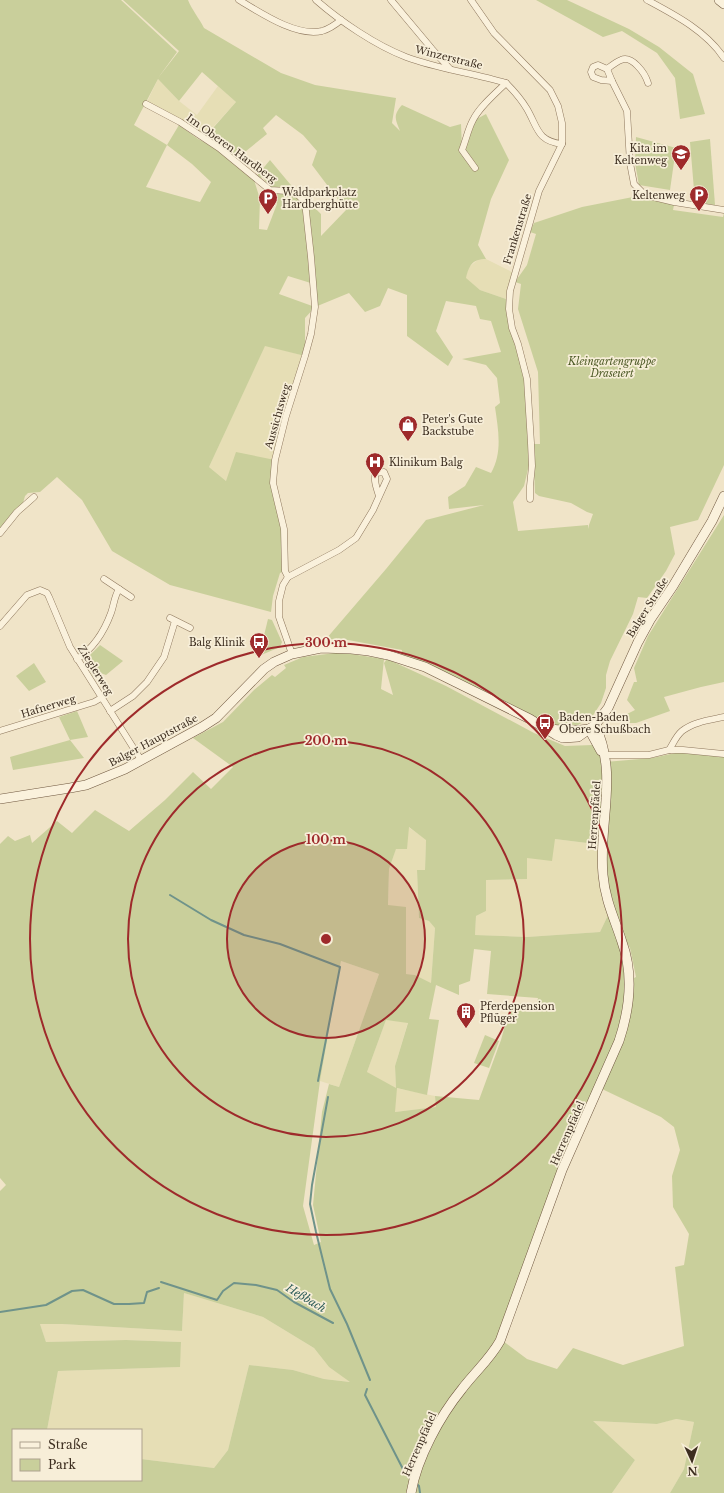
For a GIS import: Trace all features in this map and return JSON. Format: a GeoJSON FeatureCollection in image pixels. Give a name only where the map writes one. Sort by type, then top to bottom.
{"type":"FeatureCollection","features":[{"type":"Feature","properties":{"kind":"street"},"geometry":{"type":"LineString","coordinates":[[239,0],[273,19],[295,29],[311,32],[323,31],[341,20]]}},
{"type":"Feature","properties":{"kind":"street","name":"Winzerstraße"},"geometry":{"type":"LineString","coordinates":[[316,0],[341,20],[385,47],[405,56],[427,64],[506,83]]}},
{"type":"Feature","properties":{"kind":"street"},"geometry":{"type":"LineString","coordinates":[[391,0],[450,69]]}},
{"type":"Feature","properties":{"kind":"street","name":"Frankenstraße"},"geometry":{"type":"LineString","coordinates":[[471,0],[494,33],[550,90],[558,106],[562,123],[562,144],[538,191],[510,292],[509,309],[512,328],[518,344],[527,379],[532,466],[530,499]]}},
{"type":"Feature","properties":{"kind":"street"},"geometry":{"type":"LineString","coordinates":[[647,0],[687,23],[710,41],[724,58]]}},
{"type":"Feature","properties":{"kind":"street"},"geometry":{"type":"LineString","coordinates":[[719,0],[724,4]]}},
{"type":"Feature","properties":{"kind":"street"},"geometry":{"type":"LineString","coordinates":[[612,81],[601,80],[593,77],[591,72],[593,67],[598,65],[607,68],[622,59],[628,59],[633,62],[646,77],[648,82]]}},
{"type":"Feature","properties":{"kind":"street"},"geometry":{"type":"LineString","coordinates":[[607,68],[627,111],[630,164],[634,184],[645,195],[674,202],[724,210]]}},
{"type":"Feature","properties":{"kind":"street"},"geometry":{"type":"LineString","coordinates":[[475,168],[462,150],[468,132],[479,112],[506,83],[515,91],[544,138],[550,142],[562,144]]}},
{"type":"Feature","properties":{"kind":"street","name":"Im Oberen Hardberg"},"geometry":{"type":"LineString","coordinates":[[146,104],[180,122],[219,148],[270,190],[287,192]]}},
{"type":"Feature","properties":{"kind":"street","name":"Aussichtsweg"},"geometry":{"type":"LineString","coordinates":[[287,192],[298,195],[305,202],[312,257],[315,307],[311,334],[286,416],[275,460],[273,483],[284,529],[285,571],[288,577]]}},
{"type":"Feature","properties":{"kind":"street"},"geometry":{"type":"LineString","coordinates":[[292,654],[279,618],[279,601],[283,585],[288,577],[339,550],[356,538],[373,510],[379,496]]}},
{"type":"Feature","properties":{"kind":"street","name":"Balger Straße"},"geometry":{"type":"LineString","coordinates":[[292,654],[311,649],[333,648],[369,651],[388,655],[432,671],[517,713],[556,735],[568,738],[578,737],[592,727],[608,708],[644,631],[712,521],[724,496]]}},
{"type":"Feature","properties":{"kind":"street"},"geometry":{"type":"LineString","coordinates":[[0,533],[17,512],[34,497]]}},
{"type":"Feature","properties":{"kind":"street"},"geometry":{"type":"LineString","coordinates":[[104,579],[131,596]]}},
{"type":"Feature","properties":{"kind":"street"},"geometry":{"type":"LineString","coordinates":[[77,658],[90,649],[101,635],[111,613],[116,594],[119,589]]}},
{"type":"Feature","properties":{"kind":"street","name":"Zieglerweg"},"geometry":{"type":"LineString","coordinates":[[0,626],[27,596],[38,591],[43,591],[50,597],[70,647],[141,760]]}},
{"type":"Feature","properties":{"kind":"street"},"geometry":{"type":"LineString","coordinates":[[110,711],[133,696],[147,682],[164,657],[173,620],[190,628]]}},
{"type":"Feature","properties":{"kind":"street","name":"Balger Hauptstraße"},"geometry":{"type":"LineString","coordinates":[[2,801],[86,785],[125,769],[216,718],[264,669],[274,662],[292,654]]}},
{"type":"Feature","properties":{"kind":"street","name":"Hafnerweg"},"geometry":{"type":"LineString","coordinates":[[0,731],[94,702],[101,698]]}},
{"type":"Feature","properties":{"kind":"street"},"geometry":{"type":"LineString","coordinates":[[669,750],[682,731],[700,722],[724,717]]}},
{"type":"Feature","properties":{"kind":"street","name":"Herrenpfädel"},"geometry":{"type":"LineString","coordinates":[[413,1484],[438,1423],[449,1405],[493,1353],[500,1341],[562,1170],[619,1041],[625,1022],[630,998],[626,952],[608,905],[603,874],[602,858],[608,779],[601,739],[592,727]]}},
{"type":"Feature","properties":{"kind":"street"},"geometry":{"type":"LineString","coordinates":[[604,755],[649,755],[669,750],[724,754]]}},
{"type":"Feature","properties":{"kind":"shaded area"},"geometry":{"type":"Polygon","coordinates":[[[158,79],[179,101],[197,115],[218,86],[236,102],[205,136],[146,104],[158,79]]]}},
{"type":"Feature","properties":{"kind":"shaded area"},"geometry":{"type":"Polygon","coordinates":[[[479,259],[486,259],[514,273],[510,291],[506,299],[480,290],[465,278],[469,267],[479,259]]]}},
{"type":"Feature","properties":{"kind":"shaded area"},"geometry":{"type":"Polygon","coordinates":[[[265,345],[305,356],[275,460],[226,481],[209,467],[265,345]]]}},
{"type":"Feature","properties":{"kind":"shaded area"},"geometry":{"type":"Polygon","coordinates":[[[408,827],[426,839],[425,870],[417,870],[419,918],[429,921],[435,927],[431,983],[415,975],[406,974],[406,908],[388,906],[389,869],[396,848],[408,827]]]}},
{"type":"Feature","properties":{"kind":"shaded area"},"geometry":{"type":"Polygon","coordinates":[[[555,839],[603,845],[610,911],[600,932],[527,937],[475,935],[476,916],[486,911],[486,880],[527,879],[527,858],[555,839]]]}},
{"type":"Feature","properties":{"kind":"shaded area"},"geometry":{"type":"Polygon","coordinates":[[[341,961],[379,974],[339,1087],[320,1081],[341,961]]]}},
{"type":"Feature","properties":{"kind":"shaded area"},"geometry":{"type":"Polygon","coordinates":[[[386,1020],[408,1022],[395,1066],[396,1088],[435,1096],[437,1107],[395,1112],[367,1072],[386,1020]]]}},
{"type":"Feature","properties":{"kind":"shaded area"},"geometry":{"type":"Polygon","coordinates":[[[184,1293],[263,1317],[314,1348],[329,1367],[351,1382],[324,1379],[293,1370],[249,1365],[228,1450],[214,1468],[142,1459],[142,1429],[47,1429],[58,1371],[179,1367],[181,1342],[126,1340],[46,1342],[40,1324],[182,1331],[184,1293]]]}},
{"type":"Feature","properties":{"kind":"shaded area"},"geometry":{"type":"Polygon","coordinates":[[[675,1419],[694,1422],[684,1469],[670,1493],[612,1493],[635,1460],[592,1421],[657,1424],[675,1419]]]}},
{"type":"Feature","properties":{"kind":"green space","name":"Kleingartengruppe Draseiert"},"geometry":{"type":"Polygon","coordinates":[[[0,0],[121,0],[177,52],[158,78],[179,51],[123,0],[188,0],[204,28],[281,73],[315,85],[396,98],[392,123],[400,131],[396,121],[396,115],[402,105],[450,127],[461,124],[462,148],[473,121],[486,114],[509,160],[491,199],[478,245],[486,259],[477,260],[474,262],[468,270],[466,278],[480,290],[506,299],[512,328],[527,379],[529,465],[524,486],[513,502],[518,531],[588,525],[589,529],[593,514],[571,503],[539,496],[535,493],[533,444],[540,444],[538,372],[518,309],[521,284],[515,282],[527,265],[536,234],[530,232],[534,223],[582,207],[638,196],[674,205],[673,210],[723,217],[724,213],[724,465],[698,520],[670,527],[675,554],[666,571],[647,598],[638,597],[633,614],[610,661],[606,675],[606,688],[601,703],[592,717],[578,725],[555,725],[521,712],[401,657],[402,650],[348,640],[326,639],[426,520],[484,505],[449,509],[448,497],[465,486],[476,467],[491,473],[497,457],[499,440],[495,407],[500,403],[497,378],[486,365],[462,359],[501,352],[491,321],[480,319],[476,306],[446,301],[436,331],[453,357],[448,366],[407,336],[407,295],[388,288],[380,306],[365,312],[349,293],[315,307],[305,318],[305,356],[265,346],[209,467],[226,481],[236,452],[275,460],[273,483],[279,507],[285,571],[280,573],[273,596],[271,612],[170,585],[112,551],[82,500],[57,477],[40,492],[28,493],[25,496],[23,503],[14,511],[0,528],[0,0]],[[202,72],[179,101],[158,79],[134,125],[167,145],[179,125],[198,139],[216,148],[219,146],[206,136],[236,102],[202,72]],[[276,115],[263,128],[267,134],[235,160],[255,178],[270,160],[290,184],[321,214],[321,236],[346,210],[312,165],[317,151],[303,135],[276,115]],[[167,145],[146,187],[200,202],[211,182],[192,164],[167,145]],[[263,177],[254,180],[260,199],[259,229],[267,230],[277,204],[263,177]],[[288,276],[279,294],[315,307],[314,284],[288,276]]]}},
{"type":"Feature","properties":{"kind":"green space"},"geometry":{"type":"Polygon","coordinates":[[[536,0],[567,0],[629,29],[659,47],[693,74],[705,114],[680,119],[675,78],[657,53],[622,31],[603,37],[536,0]]]}},
{"type":"Feature","properties":{"kind":"green space"},"geometry":{"type":"Polygon","coordinates":[[[636,137],[676,148],[670,190],[639,185],[635,163],[636,137]]]}},
{"type":"Feature","properties":{"kind":"green space"},"geometry":{"type":"Polygon","coordinates":[[[710,139],[715,205],[695,202],[690,142],[710,139]]]}},
{"type":"Feature","properties":{"kind":"green space"},"geometry":{"type":"Polygon","coordinates":[[[724,515],[724,682],[664,697],[670,711],[636,723],[629,723],[625,715],[635,710],[627,700],[634,682],[637,682],[634,668],[648,636],[724,515]]]}},
{"type":"Feature","properties":{"kind":"green space"},"geometry":{"type":"Polygon","coordinates":[[[268,619],[272,620],[282,642],[280,647],[259,656],[268,619]]]}},
{"type":"Feature","properties":{"kind":"green space"},"geometry":{"type":"Polygon","coordinates":[[[100,645],[123,661],[106,675],[98,672],[93,676],[84,661],[100,645]]]}},
{"type":"Feature","properties":{"kind":"green space"},"geometry":{"type":"Polygon","coordinates":[[[335,653],[384,659],[381,689],[393,695],[384,663],[387,659],[446,686],[534,733],[565,746],[593,745],[605,762],[652,758],[680,752],[724,757],[724,1493],[670,1493],[684,1469],[694,1422],[676,1419],[657,1424],[593,1421],[635,1460],[612,1493],[415,1493],[422,1467],[454,1404],[479,1374],[503,1341],[527,1359],[557,1369],[573,1348],[623,1365],[684,1346],[675,1267],[684,1265],[689,1234],[673,1207],[672,1176],[680,1150],[674,1127],[661,1117],[602,1089],[625,1033],[631,1009],[632,979],[636,977],[630,948],[612,915],[626,952],[627,999],[624,1016],[617,1039],[576,1133],[503,1325],[490,1351],[453,1394],[435,1422],[415,1469],[408,1493],[0,1493],[0,1191],[6,1185],[0,1178],[0,844],[8,836],[15,841],[30,835],[32,843],[57,821],[72,833],[95,810],[129,831],[165,800],[193,772],[211,789],[233,767],[193,738],[223,722],[254,690],[272,675],[275,677],[286,668],[284,665],[303,657],[335,653]],[[409,827],[407,849],[396,849],[389,869],[388,905],[406,907],[406,974],[415,975],[431,983],[435,928],[429,921],[419,918],[417,870],[425,870],[426,840],[409,827]],[[555,839],[552,861],[527,858],[527,879],[486,880],[486,911],[476,916],[475,935],[527,937],[600,932],[610,911],[606,895],[602,862],[603,845],[555,839]],[[474,949],[470,981],[459,985],[459,995],[436,985],[429,1019],[439,1020],[427,1095],[397,1088],[395,1112],[436,1107],[435,1096],[479,1100],[501,1040],[511,1003],[537,1003],[538,998],[487,994],[491,951],[474,949]],[[341,961],[320,1081],[303,1206],[314,1245],[321,1242],[313,1205],[322,1112],[329,1084],[339,1087],[379,974],[341,961]],[[386,1020],[367,1072],[396,1088],[395,1066],[408,1023],[386,1020]],[[184,1293],[182,1331],[40,1324],[46,1342],[126,1340],[181,1342],[180,1367],[58,1371],[47,1429],[12,1429],[12,1481],[142,1481],[142,1459],[214,1468],[228,1450],[249,1365],[293,1370],[324,1379],[350,1382],[329,1367],[314,1348],[263,1317],[184,1293]]]}},
{"type":"Feature","properties":{"kind":"green space"},"geometry":{"type":"Polygon","coordinates":[[[34,663],[46,682],[29,691],[16,676],[34,663]]]}},
{"type":"Feature","properties":{"kind":"green space"},"geometry":{"type":"Polygon","coordinates":[[[77,711],[88,737],[70,740],[59,717],[77,711]]]}},
{"type":"Feature","properties":{"kind":"green space"},"geometry":{"type":"Polygon","coordinates":[[[70,740],[84,758],[13,770],[10,757],[70,740]]]}},
{"type":"Feature","properties":{"kind":"green space"},"geometry":{"type":"Polygon","coordinates":[[[485,1035],[499,1041],[489,1068],[474,1063],[485,1035]]]}},
{"type":"Feature","properties":{"kind":"waterway"},"geometry":{"type":"LineString","coordinates":[[170,895],[211,920],[244,935],[280,944],[340,967],[318,1081]]}},
{"type":"Feature","properties":{"kind":"waterway"},"geometry":{"type":"LineString","coordinates":[[328,1097],[310,1204],[330,1289],[347,1324],[370,1380]]}},
{"type":"Feature","properties":{"kind":"waterway","name":"Heßbach"},"geometry":{"type":"LineString","coordinates":[[161,1282],[217,1300],[223,1291],[234,1283],[256,1285],[277,1290],[294,1302],[333,1323]]}},
{"type":"Feature","properties":{"kind":"waterway","name":"Heßbach"},"geometry":{"type":"LineString","coordinates":[[0,1312],[46,1305],[72,1291],[83,1290],[114,1304],[144,1303],[147,1292],[159,1288]]}},
{"type":"Feature","properties":{"kind":"waterway","name":"Heßbach"},"geometry":{"type":"LineString","coordinates":[[367,1389],[365,1395],[405,1473],[411,1479]]}},
{"type":"Feature","properties":{"kind":"waterway","name":"Heßbach"},"geometry":{"type":"LineString","coordinates":[[416,1483],[419,1486],[420,1493]]}},
{"type":"Feature","properties":{"kind":"place","name":"Kita im Keltenweg"},"geometry":{"type":"Point","coordinates":[681,171]}},
{"type":"Feature","properties":{"kind":"place","name":"Keltenweg"},"geometry":{"type":"Point","coordinates":[699,212]}},
{"type":"Feature","properties":{"kind":"place","name":"Waldparkplatz Hardberghütte"},"geometry":{"type":"Point","coordinates":[268,215]}},
{"type":"Feature","properties":{"kind":"place","name":"Peter's Gute Backstube"},"geometry":{"type":"Point","coordinates":[408,442]}},
{"type":"Feature","properties":{"kind":"place","name":"Klinikum Balg"},"geometry":{"type":"Point","coordinates":[375,479]}},
{"type":"Feature","properties":{"kind":"place","name":"Balg Klinik"},"geometry":{"type":"Point","coordinates":[259,659]}},
{"type":"Feature","properties":{"kind":"place","name":"Baden-Baden Obere Schußbach"},"geometry":{"type":"Point","coordinates":[545,740]}},
{"type":"Feature","properties":{"kind":"place","name":"Pferdepension Pflüger"},"geometry":{"type":"Point","coordinates":[466,1029]}}]}
